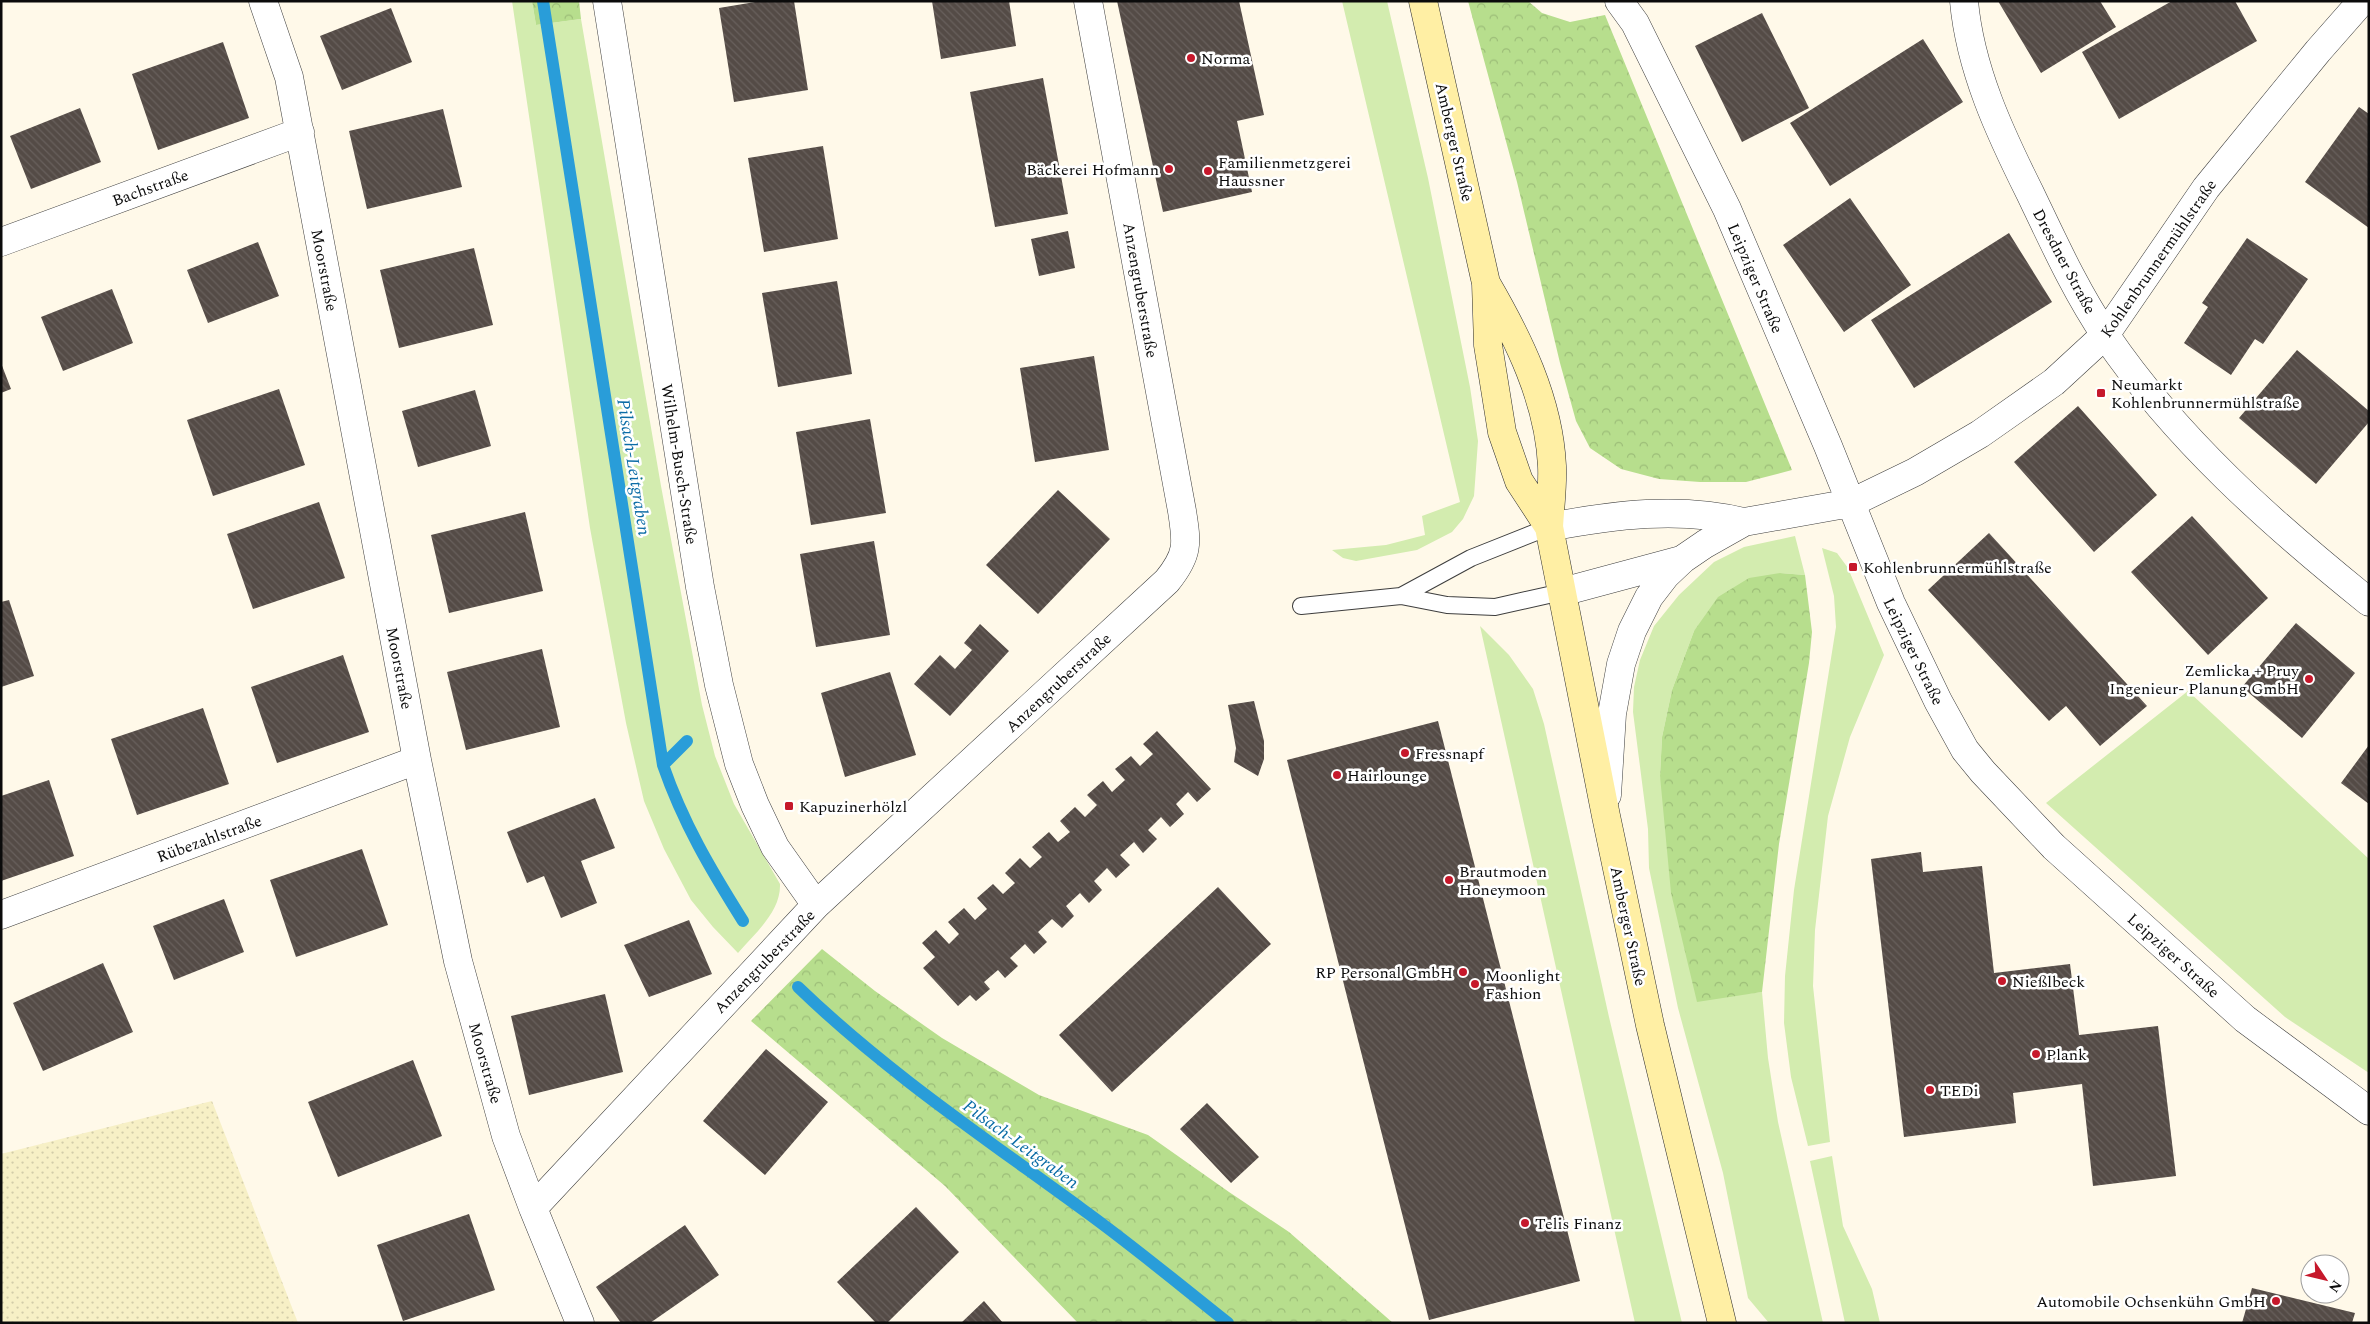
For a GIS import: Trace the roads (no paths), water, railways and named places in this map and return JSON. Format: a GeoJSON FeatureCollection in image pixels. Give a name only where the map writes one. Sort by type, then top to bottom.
{"type":"FeatureCollection","features":[{"type":"Feature","properties":{"kind":"main road","name":"Amberger Straße"},"geometry":{"type":"LineString","coordinates":[[1423,1],[1486,283],[1488,344],[1502,432],[1519,481],[1549,527]]}},
{"type":"Feature","properties":{"kind":"main road","name":"Amberger Straße"},"geometry":{"type":"LineString","coordinates":[[1486,283],[1523,353],[1549,437],[1552,486],[1549,527],[1606,816],[1650,1025],[1722,1323]]}},
{"type":"Feature","properties":{"kind":"street","name":"Moorstraße"},"geometry":{"type":"LineString","coordinates":[[263,1],[289,78],[417,760],[463,980],[506,1136],[580,1323]]}},
{"type":"Feature","properties":{"kind":"street","name":"Wilhelm-Busch-Straße"},"geometry":{"type":"LineString","coordinates":[[607,1],[698,578],[719,685],[739,764],[755,805],[775,847],[816,905]]}},
{"type":"Feature","properties":{"kind":"street","name":"Anzengruberstraße"},"geometry":{"type":"LineString","coordinates":[[533,1208],[816,905],[1168,581],[1179,566],[1187,543],[1182,511],[1088,1]]}},
{"type":"Feature","properties":{"kind":"street","name":"Leipziger Straße"},"geometry":{"type":"LineString","coordinates":[[1619,1],[1635,23],[1727,209],[1828,446],[1890,603],[1938,701],[1965,750],[1983,772],[2054,847],[2245,1018],[2369,1111]]}},
{"type":"Feature","properties":{"kind":"street","name":"Dresdner Straße"},"geometry":{"type":"LineString","coordinates":[[1964,1],[1966,21],[1978,70],[2008,149],[2061,256],[2105,335],[2132,372],[2189,438],[2288,534],[2369,602]]}},
{"type":"Feature","properties":{"kind":"street","name":"Kohlenbrunnermühlstraße"},"geometry":{"type":"LineString","coordinates":[[1606,816],[1612,714],[1621,664],[1632,631],[1649,597],[1666,575],[1683,559],[1705,544],[1744,522],[1850,503],[1915,472],[1980,434],[2054,382],[2105,335],[2206,188],[2318,51],[2362,1]]}},
{"type":"Feature","properties":{"kind":"street","name":"Bachstraße"},"geometry":{"type":"LineString","coordinates":[[1,242],[300,132]]}},
{"type":"Feature","properties":{"kind":"street","name":"Kohlenbrunnermühlstraße"},"geometry":{"type":"LineString","coordinates":[[1549,527],[1624,514],[1689,513],[1721,516],[1744,522]]}},
{"type":"Feature","properties":{"kind":"street","name":"Kohlenbrunnermühlstraße"},"geometry":{"type":"LineString","coordinates":[[1562,592],[1683,559]]}},
{"type":"Feature","properties":{"kind":"street","name":"Rübezahlstraße"},"geometry":{"type":"LineString","coordinates":[[1,915],[417,760]]}},
{"type":"Feature","properties":{"kind":"lane","name":"Kohlenbrunnermühlstraße"},"geometry":{"type":"LineString","coordinates":[[1401,596],[1471,558],[1549,527]]}},
{"type":"Feature","properties":{"kind":"lane","name":"Kohlenbrunnermühlstraße"},"geometry":{"type":"LineString","coordinates":[[1301,606],[1401,596],[1474,608],[1518,603],[1562,592]]}},
{"type":"Feature","properties":{"kind":"waterway","name":"Pilsach-Leitgraben"},"geometry":{"type":"LineString","coordinates":[[543,1],[663,765],[679,807],[698,846],[743,921]]}},
{"type":"Feature","properties":{"kind":"waterway"},"geometry":{"type":"LineString","coordinates":[[663,765],[687,741]]}},
{"type":"Feature","properties":{"kind":"waterway","name":"Pilsach-Leitgraben"},"geometry":{"type":"LineString","coordinates":[[798,987],[865,1047],[936,1103],[1082,1209],[1228,1323]]}},
{"type":"Feature","properties":{"kind":"place","name":"Norma"},"geometry":{"type":"Point","coordinates":[1191,58]}},
{"type":"Feature","properties":{"kind":"place","name":"Bäckerei Hofmann"},"geometry":{"type":"Point","coordinates":[1169,169]}},
{"type":"Feature","properties":{"kind":"place","name":"Familienmetzgerei Haussner"},"geometry":{"type":"Point","coordinates":[1208,171]}},
{"type":"Feature","properties":{"kind":"place","name":"Neumarkt Kohlenbrunnermühlstraße"},"geometry":{"type":"Point","coordinates":[2101,393]}},
{"type":"Feature","properties":{"kind":"place","name":"Kohlenbrunnermühlstraße"},"geometry":{"type":"Point","coordinates":[1853,567]}},
{"type":"Feature","properties":{"kind":"place","name":"Zemlicka + Pruy Ingenieur- Planung GmbH"},"geometry":{"type":"Point","coordinates":[2309,679]}},
{"type":"Feature","properties":{"kind":"place","name":"Fressnapf"},"geometry":{"type":"Point","coordinates":[1405,753]}},
{"type":"Feature","properties":{"kind":"place","name":"Hairlounge"},"geometry":{"type":"Point","coordinates":[1337,775]}},
{"type":"Feature","properties":{"kind":"place","name":"Kapuzinerhölzl"},"geometry":{"type":"Point","coordinates":[789,806]}},
{"type":"Feature","properties":{"kind":"place","name":"Brautmoden Honeymoon"},"geometry":{"type":"Point","coordinates":[1449,880]}},
{"type":"Feature","properties":{"kind":"place","name":"RP Personal GmbH"},"geometry":{"type":"Point","coordinates":[1463,972]}},
{"type":"Feature","properties":{"kind":"place","name":"Nießlbeck"},"geometry":{"type":"Point","coordinates":[2002,981]}},
{"type":"Feature","properties":{"kind":"place","name":"Moonlight Fashion"},"geometry":{"type":"Point","coordinates":[1475,984]}},
{"type":"Feature","properties":{"kind":"place","name":"Plank"},"geometry":{"type":"Point","coordinates":[2036,1054]}},
{"type":"Feature","properties":{"kind":"place","name":"TEDi"},"geometry":{"type":"Point","coordinates":[1930,1090]}},
{"type":"Feature","properties":{"kind":"place","name":"Telis Finanz"},"geometry":{"type":"Point","coordinates":[1525,1223]}},
{"type":"Feature","properties":{"kind":"place","name":"Automobile Ochsenkühn GmbH"},"geometry":{"type":"Point","coordinates":[2276,1301]}}]}
